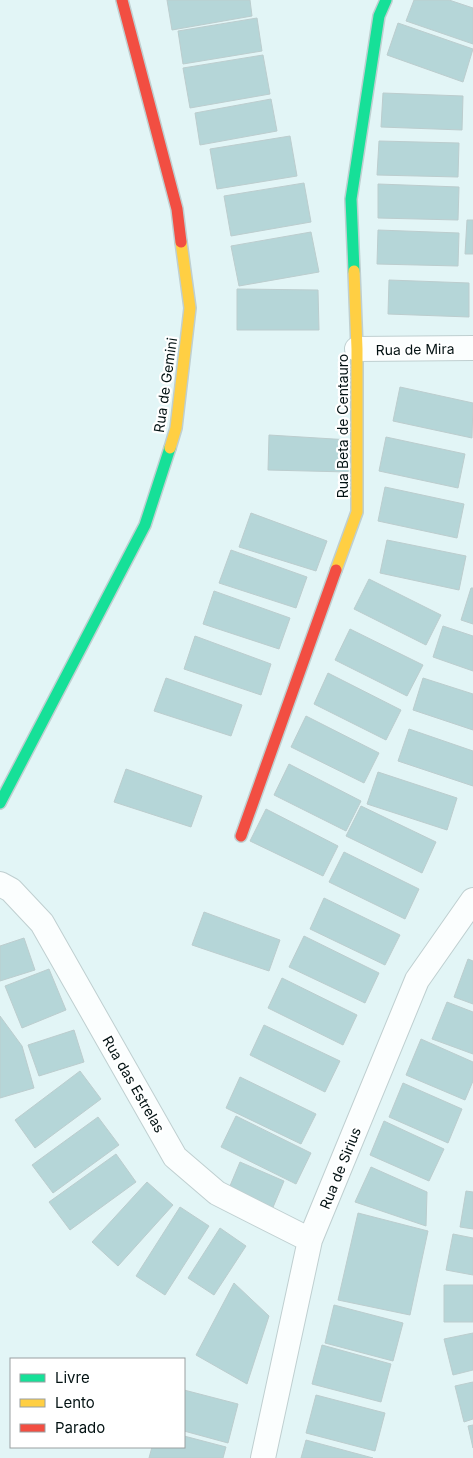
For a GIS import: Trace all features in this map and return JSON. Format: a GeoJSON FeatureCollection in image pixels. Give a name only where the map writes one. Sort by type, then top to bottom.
{"type":"FeatureCollection","features":[{"type":"Feature","properties":{"kind":"street","name":"Rua de Gemini"},"geometry":{"type":"LineString","coordinates":[[0,803],[145,525],[176,428],[190,308],[177,209],[122,0]]}},
{"type":"Feature","properties":{"kind":"street","name":"Rua Beta de Centauro"},"geometry":{"type":"LineString","coordinates":[[241,836],[357,512],[357,349],[351,199],[379,16],[386,0]]}},
{"type":"Feature","properties":{"kind":"street","name":"Rua de Mira"},"geometry":{"type":"LineString","coordinates":[[357,349],[473,348]]}},
{"type":"Feature","properties":{"kind":"street","name":"Rua das Estrelas"},"geometry":{"type":"LineString","coordinates":[[0,884],[11,890],[42,923],[175,1157],[217,1193],[310,1240]]}},
{"type":"Feature","properties":{"kind":"street","name":"Rua de Sirius"},"geometry":{"type":"LineString","coordinates":[[263,1458],[310,1240],[417,980],[473,900]]}},
{"type":"Feature","properties":{"kind":"building"},"geometry":{"type":"Polygon","coordinates":[[[167,0],[250,0],[252,16],[172,30],[167,0]]]}},
{"type":"Feature","properties":{"kind":"building"},"geometry":{"type":"Polygon","coordinates":[[[414,0],[449,0],[473,8],[473,44],[406,21],[414,0]]]}},
{"type":"Feature","properties":{"kind":"building"},"geometry":{"type":"Polygon","coordinates":[[[257,18],[262,51],[183,64],[178,31],[257,18]]]}},
{"type":"Feature","properties":{"kind":"building"},"geometry":{"type":"Polygon","coordinates":[[[398,23],[473,49],[463,82],[387,55],[398,23]]]}},
{"type":"Feature","properties":{"kind":"building"},"geometry":{"type":"Polygon","coordinates":[[[263,55],[270,94],[190,108],[183,68],[263,55]]]}},
{"type":"Feature","properties":{"kind":"building"},"geometry":{"type":"Polygon","coordinates":[[[383,93],[463,96],[462,130],[381,127],[383,93]]]}},
{"type":"Feature","properties":{"kind":"building"},"geometry":{"type":"Polygon","coordinates":[[[271,99],[277,131],[200,145],[195,113],[271,99]]]}},
{"type":"Feature","properties":{"kind":"building"},"geometry":{"type":"Polygon","coordinates":[[[290,136],[297,176],[217,189],[210,149],[290,136]]]}},
{"type":"Feature","properties":{"kind":"building"},"geometry":{"type":"Polygon","coordinates":[[[379,141],[459,143],[458,177],[377,175],[379,141]]]}},
{"type":"Feature","properties":{"kind":"building"},"geometry":{"type":"Polygon","coordinates":[[[304,183],[311,222],[231,236],[224,196],[304,183]]]}},
{"type":"Feature","properties":{"kind":"building"},"geometry":{"type":"Polygon","coordinates":[[[378,184],[459,187],[458,220],[378,218],[378,184]]]}},
{"type":"Feature","properties":{"kind":"building"},"geometry":{"type":"Polygon","coordinates":[[[467,220],[473,220],[473,254],[465,254],[467,220]]]}},
{"type":"Feature","properties":{"kind":"building"},"geometry":{"type":"Polygon","coordinates":[[[378,230],[459,233],[458,266],[377,264],[378,230]]]}},
{"type":"Feature","properties":{"kind":"building"},"geometry":{"type":"Polygon","coordinates":[[[311,232],[319,272],[239,286],[231,246],[311,232]]]}},
{"type":"Feature","properties":{"kind":"building"},"geometry":{"type":"Polygon","coordinates":[[[389,280],[469,283],[469,317],[388,314],[389,280]]]}},
{"type":"Feature","properties":{"kind":"building"},"geometry":{"type":"Polygon","coordinates":[[[237,289],[318,290],[319,330],[237,330],[237,289]]]}},
{"type":"Feature","properties":{"kind":"building"},"geometry":{"type":"Polygon","coordinates":[[[400,387],[473,403],[472,438],[393,421],[400,387]]]}},
{"type":"Feature","properties":{"kind":"building"},"geometry":{"type":"Polygon","coordinates":[[[269,435],[350,440],[348,472],[268,470],[269,435]]]}},
{"type":"Feature","properties":{"kind":"building"},"geometry":{"type":"Polygon","coordinates":[[[386,437],[465,454],[458,488],[379,471],[386,437]]]}},
{"type":"Feature","properties":{"kind":"building"},"geometry":{"type":"Polygon","coordinates":[[[385,487],[464,504],[457,538],[378,521],[385,487]]]}},
{"type":"Feature","properties":{"kind":"building"},"geometry":{"type":"Polygon","coordinates":[[[251,513],[327,541],[316,571],[239,547],[251,513]]]}},
{"type":"Feature","properties":{"kind":"building"},"geometry":{"type":"Polygon","coordinates":[[[387,540],[466,556],[459,590],[380,573],[387,540]]]}},
{"type":"Feature","properties":{"kind":"building"},"geometry":{"type":"Polygon","coordinates":[[[231,550],[307,577],[296,608],[219,583],[231,550]]]}},
{"type":"Feature","properties":{"kind":"building"},"geometry":{"type":"Polygon","coordinates":[[[369,579],[441,615],[426,645],[354,609],[369,579]]]}},
{"type":"Feature","properties":{"kind":"building"},"geometry":{"type":"Polygon","coordinates":[[[471,588],[473,588],[473,624],[461,620],[471,588]]]}},
{"type":"Feature","properties":{"kind":"building"},"geometry":{"type":"Polygon","coordinates":[[[214,591],[290,618],[279,649],[203,624],[214,591]]]}},
{"type":"Feature","properties":{"kind":"building"},"geometry":{"type":"Polygon","coordinates":[[[443,626],[473,636],[473,671],[433,657],[443,626]]]}},
{"type":"Feature","properties":{"kind":"building"},"geometry":{"type":"Polygon","coordinates":[[[350,629],[423,665],[407,696],[335,660],[350,629]]]}},
{"type":"Feature","properties":{"kind":"building"},"geometry":{"type":"Polygon","coordinates":[[[195,636],[271,664],[261,695],[184,669],[195,636]]]}},
{"type":"Feature","properties":{"kind":"building"},"geometry":{"type":"Polygon","coordinates":[[[328,673],[401,710],[386,740],[314,704],[328,673]]]}},
{"type":"Feature","properties":{"kind":"building"},"geometry":{"type":"Polygon","coordinates":[[[166,678],[242,705],[231,736],[154,711],[166,678]]]}},
{"type":"Feature","properties":{"kind":"building"},"geometry":{"type":"Polygon","coordinates":[[[423,678],[473,694],[473,730],[413,710],[423,678]]]}},
{"type":"Feature","properties":{"kind":"building"},"geometry":{"type":"Polygon","coordinates":[[[306,716],[379,753],[364,783],[291,747],[306,716]]]}},
{"type":"Feature","properties":{"kind":"building"},"geometry":{"type":"Polygon","coordinates":[[[409,729],[473,751],[473,786],[398,761],[409,729]]]}},
{"type":"Feature","properties":{"kind":"building"},"geometry":{"type":"Polygon","coordinates":[[[289,764],[361,801],[346,831],[274,795],[289,764]]]}},
{"type":"Feature","properties":{"kind":"building"},"geometry":{"type":"Polygon","coordinates":[[[126,769],[202,796],[191,827],[114,802],[126,769]]]}},
{"type":"Feature","properties":{"kind":"building"},"geometry":{"type":"Polygon","coordinates":[[[378,772],[457,798],[447,830],[367,804],[378,772]]]}},
{"type":"Feature","properties":{"kind":"building"},"geometry":{"type":"Polygon","coordinates":[[[361,806],[436,842],[422,873],[346,836],[361,806]]]}},
{"type":"Feature","properties":{"kind":"building"},"geometry":{"type":"Polygon","coordinates":[[[266,809],[338,846],[323,876],[250,841],[266,809]]]}},
{"type":"Feature","properties":{"kind":"building"},"geometry":{"type":"Polygon","coordinates":[[[344,852],[419,889],[405,919],[329,882],[344,852]]]}},
{"type":"Feature","properties":{"kind":"building"},"geometry":{"type":"Polygon","coordinates":[[[324,898],[400,935],[385,965],[310,929],[324,898]]]}},
{"type":"Feature","properties":{"kind":"building"},"geometry":{"type":"Polygon","coordinates":[[[204,912],[280,940],[269,971],[192,945],[204,912]]]}},
{"type":"Feature","properties":{"kind":"building"},"geometry":{"type":"Polygon","coordinates":[[[304,936],[379,973],[365,1003],[289,967],[304,936]]]}},
{"type":"Feature","properties":{"kind":"building"},"geometry":{"type":"Polygon","coordinates":[[[24,938],[35,970],[0,981],[0,946],[24,938]]]}},
{"type":"Feature","properties":{"kind":"building"},"geometry":{"type":"Polygon","coordinates":[[[468,959],[473,961],[473,1004],[454,997],[468,959]]]}},
{"type":"Feature","properties":{"kind":"building"},"geometry":{"type":"Polygon","coordinates":[[[49,969],[66,1010],[22,1028],[5,986],[49,969]]]}},
{"type":"Feature","properties":{"kind":"building"},"geometry":{"type":"Polygon","coordinates":[[[282,978],[357,1015],[343,1045],[268,1008],[282,978]]]}},
{"type":"Feature","properties":{"kind":"building"},"geometry":{"type":"Polygon","coordinates":[[[447,1002],[473,1012],[473,1054],[432,1039],[447,1002]]]}},
{"type":"Feature","properties":{"kind":"building"},"geometry":{"type":"Polygon","coordinates":[[[0,1016],[22,1046],[34,1088],[0,1098],[0,1016]]]}},
{"type":"Feature","properties":{"kind":"building"},"geometry":{"type":"Polygon","coordinates":[[[264,1025],[340,1061],[325,1092],[250,1055],[264,1025]]]}},
{"type":"Feature","properties":{"kind":"building"},"geometry":{"type":"Polygon","coordinates":[[[74,1030],[84,1062],[39,1076],[28,1045],[74,1030]]]}},
{"type":"Feature","properties":{"kind":"building"},"geometry":{"type":"Polygon","coordinates":[[[421,1039],[473,1062],[473,1081],[465,1100],[406,1075],[421,1039]]]}},
{"type":"Feature","properties":{"kind":"building"},"geometry":{"type":"Polygon","coordinates":[[[80,1071],[101,1099],[35,1148],[15,1120],[80,1071]]]}},
{"type":"Feature","properties":{"kind":"building"},"geometry":{"type":"Polygon","coordinates":[[[240,1077],[316,1114],[301,1144],[226,1108],[240,1077]]]}},
{"type":"Feature","properties":{"kind":"building"},"geometry":{"type":"Polygon","coordinates":[[[403,1083],[462,1109],[448,1143],[389,1117],[403,1083]]]}},
{"type":"Feature","properties":{"kind":"building"},"geometry":{"type":"Polygon","coordinates":[[[236,1116],[311,1153],[296,1184],[221,1147],[236,1116]]]}},
{"type":"Feature","properties":{"kind":"building"},"geometry":{"type":"Polygon","coordinates":[[[98,1117],[119,1145],[53,1193],[32,1165],[98,1117]]]}},
{"type":"Feature","properties":{"kind":"building"},"geometry":{"type":"Polygon","coordinates":[[[384,1121],[444,1149],[429,1181],[370,1155],[384,1121]]]}},
{"type":"Feature","properties":{"kind":"building"},"geometry":{"type":"Polygon","coordinates":[[[116,1154],[136,1182],[70,1230],[49,1202],[116,1154]]]}},
{"type":"Feature","properties":{"kind":"building"},"geometry":{"type":"Polygon","coordinates":[[[240,1162],[284,1181],[271,1212],[227,1193],[240,1162]]]}},
{"type":"Feature","properties":{"kind":"building"},"geometry":{"type":"Polygon","coordinates":[[[371,1167],[427,1192],[426,1226],[355,1202],[371,1167]]]}},
{"type":"Feature","properties":{"kind":"building"},"geometry":{"type":"Polygon","coordinates":[[[147,1182],[173,1205],[118,1266],[92,1242],[147,1182]]]}},
{"type":"Feature","properties":{"kind":"building"},"geometry":{"type":"Polygon","coordinates":[[[466,1191],[473,1192],[473,1229],[460,1227],[466,1191]]]}},
{"type":"Feature","properties":{"kind":"building"},"geometry":{"type":"Polygon","coordinates":[[[180,1207],[209,1226],[165,1295],[136,1276],[180,1207]]]}},
{"type":"Feature","properties":{"kind":"building"},"geometry":{"type":"Polygon","coordinates":[[[358,1213],[428,1231],[410,1315],[338,1300],[358,1213]]]}},
{"type":"Feature","properties":{"kind":"building"},"geometry":{"type":"Polygon","coordinates":[[[220,1228],[246,1246],[214,1295],[188,1278],[220,1228]]]}},
{"type":"Feature","properties":{"kind":"building"},"geometry":{"type":"Polygon","coordinates":[[[453,1234],[473,1238],[473,1275],[446,1270],[453,1234]]]}},
{"type":"Feature","properties":{"kind":"building"},"geometry":{"type":"Polygon","coordinates":[[[234,1283],[269,1316],[247,1384],[196,1355],[234,1283]]]}},
{"type":"Feature","properties":{"kind":"building"},"geometry":{"type":"Polygon","coordinates":[[[444,1285],[473,1285],[473,1322],[444,1322],[444,1285]]]}},
{"type":"Feature","properties":{"kind":"building"},"geometry":{"type":"Polygon","coordinates":[[[334,1305],[403,1323],[393,1361],[325,1343],[334,1305]]]}},
{"type":"Feature","properties":{"kind":"building"},"geometry":{"type":"Polygon","coordinates":[[[473,1333],[473,1370],[453,1375],[444,1339],[473,1333]]]}},
{"type":"Feature","properties":{"kind":"building"},"geometry":{"type":"Polygon","coordinates":[[[322,1345],[391,1364],[381,1402],[312,1384],[322,1345]]]}},
{"type":"Feature","properties":{"kind":"building"},"geometry":{"type":"Polygon","coordinates":[[[473,1382],[473,1419],[464,1422],[455,1386],[473,1382]]]}},
{"type":"Feature","properties":{"kind":"building"},"geometry":{"type":"Polygon","coordinates":[[[185,1390],[238,1404],[228,1443],[185,1431],[185,1390]]]}},
{"type":"Feature","properties":{"kind":"building"},"geometry":{"type":"Polygon","coordinates":[[[316,1395],[385,1413],[375,1451],[306,1433],[316,1395]]]}},
{"type":"Feature","properties":{"kind":"building"},"geometry":{"type":"Polygon","coordinates":[[[473,1425],[473,1448],[468,1426],[473,1425]]]}},
{"type":"Feature","properties":{"kind":"building"},"geometry":{"type":"Polygon","coordinates":[[[185,1436],[226,1447],[223,1458],[149,1458],[152,1448],[185,1448],[185,1436]]]}},
{"type":"Feature","properties":{"kind":"building"},"geometry":{"type":"Polygon","coordinates":[[[306,1440],[373,1458],[301,1458],[306,1440]]]}},
{"type":"Feature","properties":{"kind":"traffic: fast"},"geometry":{"type":"LineString","coordinates":[[354,271],[351,199],[379,16],[386,0]]}},
{"type":"Feature","properties":{"kind":"traffic: fast"},"geometry":{"type":"LineString","coordinates":[[0,803],[145,525],[170,448]]}},
{"type":"Feature","properties":{"kind":"traffic: slow"},"geometry":{"type":"LineString","coordinates":[[170,448],[176,428],[190,308],[181,242]]}},
{"type":"Feature","properties":{"kind":"traffic: slow"},"geometry":{"type":"LineString","coordinates":[[336,570],[357,512],[357,349],[354,271]]}},
{"type":"Feature","properties":{"kind":"traffic: jam"},"geometry":{"type":"LineString","coordinates":[[122,0],[177,209],[181,242]]}},
{"type":"Feature","properties":{"kind":"traffic: jam"},"geometry":{"type":"LineString","coordinates":[[241,836],[336,570]]}}]}
